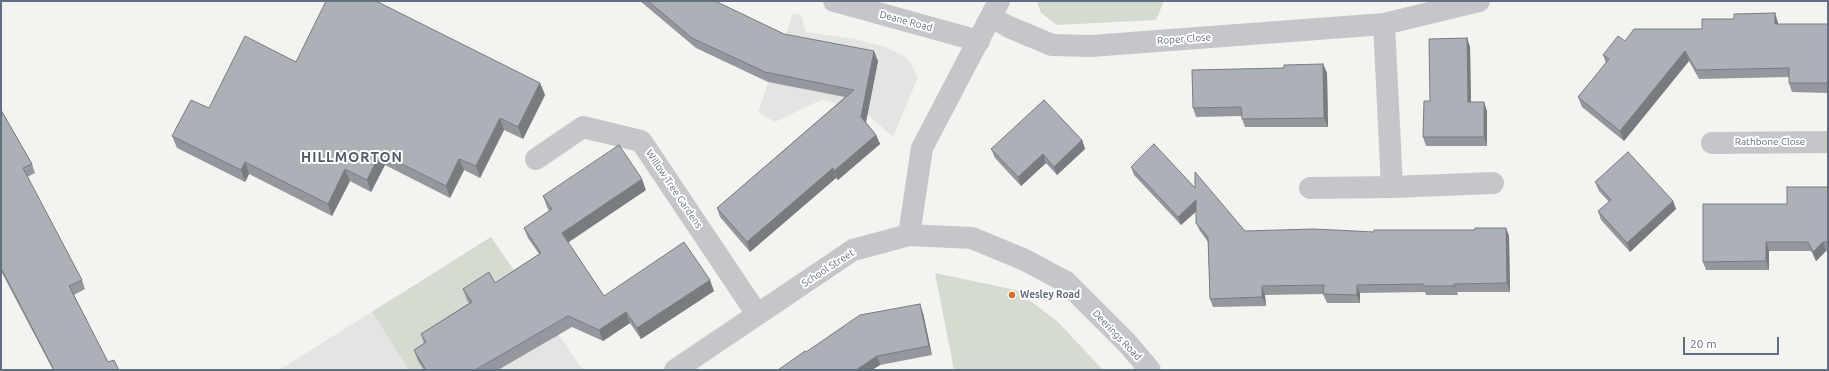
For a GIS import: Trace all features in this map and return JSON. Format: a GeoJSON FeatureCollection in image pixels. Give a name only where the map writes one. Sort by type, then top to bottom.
{"type":"FeatureCollection","features":[{"type":"Feature","properties":{"kind":"street","name":"Deane Road"},"geometry":{"type":"LineString","coordinates":[[834,1],[979,41]]}},
{"type":"Feature","properties":{"kind":"street","name":"Roper Close"},"geometry":{"type":"LineString","coordinates":[[995,9],[1009,27],[1052,44],[1091,46],[1384,24],[1479,1]]}},
{"type":"Feature","properties":{"kind":"street"},"geometry":{"type":"LineString","coordinates":[[909,235],[922,148],[995,9]]}},
{"type":"Feature","properties":{"kind":"street"},"geometry":{"type":"LineString","coordinates":[[1384,24],[1392,187]]}},
{"type":"Feature","properties":{"kind":"street","name":"Willow Tree Gardens"},"geometry":{"type":"LineString","coordinates":[[536,159],[583,127],[641,142],[757,314]]}},
{"type":"Feature","properties":{"kind":"street","name":"Rathbone Close"},"geometry":{"type":"LineString","coordinates":[[1712,143],[1828,142]]}},
{"type":"Feature","properties":{"kind":"street"},"geometry":{"type":"LineString","coordinates":[[1310,188],[1392,187],[1493,182]]}},
{"type":"Feature","properties":{"kind":"street","name":"School Street"},"geometry":{"type":"LineString","coordinates":[[675,370],[853,250],[909,235],[972,238],[1025,260]]}},
{"type":"Feature","properties":{"kind":"street","name":"Deerings Road"},"geometry":{"type":"LineString","coordinates":[[1025,260],[1066,282],[1128,344],[1150,370]]}},
{"type":"Feature","properties":{"kind":"shaded area"},"geometry":{"type":"Polygon","coordinates":[[[1037,1],[1164,1],[1156,20],[1057,25],[1041,13],[1037,1]]]}},
{"type":"Feature","properties":{"kind":"shaded area"},"geometry":{"type":"Polygon","coordinates":[[[793,13],[801,15],[806,32],[854,39],[886,47],[907,58],[918,77],[893,137],[861,109],[821,100],[775,122],[758,112],[793,13]]]}},
{"type":"Feature","properties":{"kind":"shaded area"},"geometry":{"type":"Polygon","coordinates":[[[491,237],[583,370],[279,370],[491,237]]]}},
{"type":"Feature","properties":{"kind":"shaded area"},"geometry":{"type":"Polygon","coordinates":[[[491,237],[559,336],[547,341],[524,305],[487,328],[418,361],[424,370],[409,370],[372,312],[491,237]]]}},
{"type":"Feature","properties":{"kind":"shaded area"},"geometry":{"type":"Polygon","coordinates":[[[935,273],[1016,290],[1058,322],[1103,370],[954,370],[935,273]]]}},
{"type":"Feature","properties":{"kind":"building"},"geometry":{"type":"Polygon","coordinates":[[[326,1],[376,1],[540,83],[518,127],[500,118],[476,166],[459,159],[446,186],[380,153],[367,180],[345,169],[328,204],[245,162],[241,170],[172,136],[191,100],[209,108],[245,36],[296,62],[326,1]]]}},
{"type":"Feature","properties":{"kind":"building"},"geometry":{"type":"Polygon","coordinates":[[[648,1],[715,1],[784,34],[874,51],[861,117],[876,135],[834,171],[833,168],[747,242],[717,208],[854,90],[765,72],[692,38],[648,1]]]}},
{"type":"Feature","properties":{"kind":"building"},"geometry":{"type":"Polygon","coordinates":[[[1775,13],[1775,24],[1828,24],[1828,83],[1789,83],[1789,68],[1696,70],[1685,51],[1620,131],[1578,97],[1609,59],[1603,55],[1618,36],[1625,41],[1634,29],[1702,29],[1702,19],[1734,19],[1734,14],[1775,13]]]}},
{"type":"Feature","properties":{"kind":"building"},"geometry":{"type":"Polygon","coordinates":[[[1467,38],[1468,102],[1484,102],[1484,137],[1423,137],[1424,101],[1430,101],[1429,39],[1467,38]]]}},
{"type":"Feature","properties":{"kind":"building"},"geometry":{"type":"Polygon","coordinates":[[[1323,64],[1324,118],[1242,119],[1241,107],[1193,108],[1192,70],[1284,68],[1284,65],[1323,64]]]}},
{"type":"Feature","properties":{"kind":"building"},"geometry":{"type":"Polygon","coordinates":[[[1044,100],[1082,140],[1054,167],[1043,154],[1018,177],[991,149],[1044,100]]]}},
{"type":"Feature","properties":{"kind":"building"},"geometry":{"type":"Polygon","coordinates":[[[1,110],[32,164],[23,168],[82,280],[69,286],[108,362],[114,360],[119,370],[54,370],[1,268],[1,110]]]}},
{"type":"Feature","properties":{"kind":"building"},"geometry":{"type":"Polygon","coordinates":[[[1154,144],[1195,188],[1195,172],[1245,231],[1314,229],[1374,232],[1374,230],[1475,230],[1475,228],[1506,228],[1507,283],[1454,284],[1454,286],[1423,286],[1423,284],[1357,285],[1357,295],[1323,294],[1324,285],[1262,286],[1262,297],[1210,299],[1208,237],[1196,223],[1196,200],[1178,217],[1131,167],[1154,144]]]}},
{"type":"Feature","properties":{"kind":"building"},"geometry":{"type":"Polygon","coordinates":[[[619,145],[642,179],[562,233],[604,296],[684,242],[710,280],[637,328],[626,312],[599,330],[568,316],[475,370],[426,370],[414,350],[426,342],[421,334],[472,302],[463,289],[489,272],[495,283],[541,253],[524,228],[552,209],[543,196],[619,145]]]}},
{"type":"Feature","properties":{"kind":"building"},"geometry":{"type":"Polygon","coordinates":[[[1628,152],[1673,201],[1627,243],[1598,211],[1611,200],[1595,182],[1628,152]]]}},
{"type":"Feature","properties":{"kind":"building"},"geometry":{"type":"Polygon","coordinates":[[[1787,187],[1828,187],[1828,242],[1823,242],[1813,252],[1808,242],[1766,242],[1766,261],[1703,262],[1703,204],[1787,204],[1787,187]]]}},
{"type":"Feature","properties":{"kind":"building"},"geometry":{"type":"Polygon","coordinates":[[[920,304],[929,346],[877,356],[856,370],[778,370],[860,315],[920,304]]]}},
{"type":"Feature","properties":{"kind":"place","name":"Wesley Road"},"geometry":{"type":"Point","coordinates":[1012,295]}},
{"type":"Feature","properties":{"kind":"district","name":"HILLMORTON"},"geometry":{"type":"Point","coordinates":[352,157]}}]}
